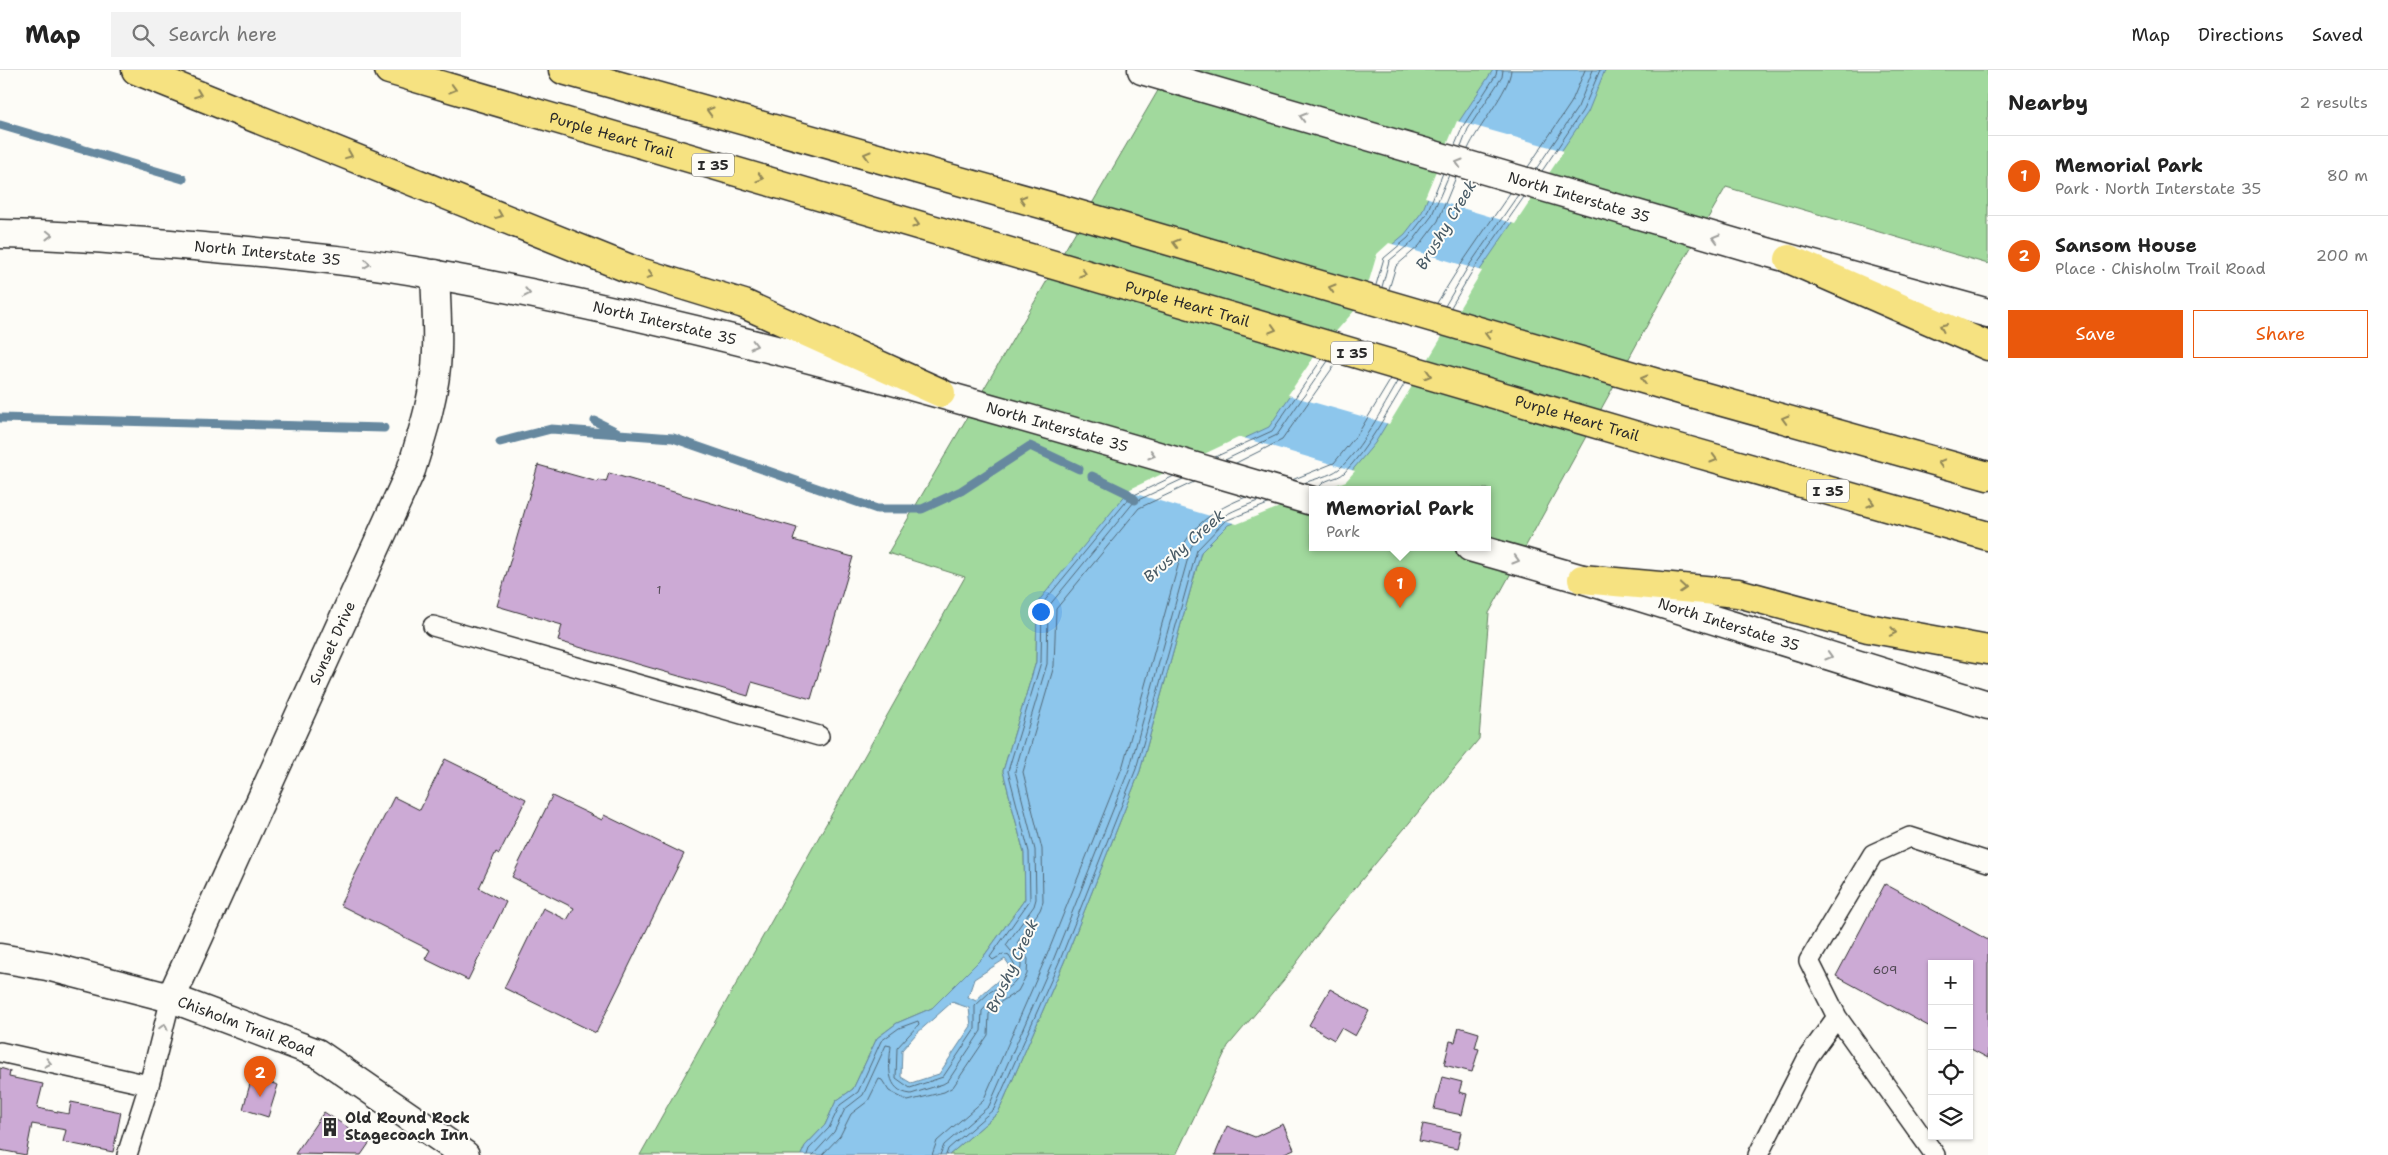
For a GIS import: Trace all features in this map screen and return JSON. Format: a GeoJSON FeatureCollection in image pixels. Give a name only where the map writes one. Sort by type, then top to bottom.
{"type":"FeatureCollection","features":[{"type":"Feature","properties":{"kind":"highway"},"geometry":{"type":"LineString","coordinates":[[136,70],[630,269],[744,304],[942,393]]}},
{"type":"Feature","properties":{"kind":"highway","name":"Purple Heart Trail"},"geometry":{"type":"LineString","coordinates":[[389,70],[1668,445],[1988,536]]}},
{"type":"Feature","properties":{"kind":"highway"},"geometry":{"type":"LineString","coordinates":[[563,70],[1070,212],[1691,393],[1988,476]]}},
{"type":"Feature","properties":{"kind":"highway"},"geometry":{"type":"LineString","coordinates":[[1789,259],[1988,346]]}},
{"type":"Feature","properties":{"kind":"highway"},"geometry":{"type":"LineString","coordinates":[[1582,579],[1738,593],[1868,628],[1988,650]]}},
{"type":"Feature","properties":{"kind":"main road","name":"North Interstate 35"},"geometry":{"type":"LineString","coordinates":[[1142,70],[1789,259],[1988,313]]}},
{"type":"Feature","properties":{"kind":"main road","name":"North Interstate 35"},"geometry":{"type":"LineString","coordinates":[[0,234],[64,235],[325,258],[435,274],[632,314],[942,393],[1309,500]]}},
{"type":"Feature","properties":{"kind":"main road","name":"Sunset Drive"},"geometry":{"type":"LineString","coordinates":[[172,998],[411,470],[426,424],[435,376],[437,352],[435,274]]}},
{"type":"Feature","properties":{"kind":"main road","name":"North Interstate 35"},"geometry":{"type":"LineString","coordinates":[[1484,551],[1582,579],[1988,706]]}},
{"type":"Feature","properties":{"kind":"main road","name":"Chisholm Trail Road"},"geometry":{"type":"LineString","coordinates":[[0,958],[47,966],[172,998],[317,1053],[465,1155]]}},
{"type":"Feature","properties":{"kind":"lane"},"geometry":{"type":"LineString","coordinates":[[433,626],[819,736]]}},
{"type":"Feature","properties":{"kind":"lane"},"geometry":{"type":"LineString","coordinates":[[1935,1155],[1837,1017],[1809,961],[1873,854],[1910,837],[1988,862]]}},
{"type":"Feature","properties":{"kind":"lane"},"geometry":{"type":"LineString","coordinates":[[126,1155],[172,998]]}},
{"type":"Feature","properties":{"kind":"lane"},"geometry":{"type":"LineString","coordinates":[[1758,1155],[1808,1057],[1837,1017]]}},
{"type":"Feature","properties":{"kind":"lane"},"geometry":{"type":"LineString","coordinates":[[0,1052],[148,1085]]}},
{"type":"Feature","properties":{"kind":"green space"},"geometry":{"type":"Polygon","coordinates":[[[1170,70],[1988,70],[1988,264],[1726,187],[1672,280],[1489,613],[1479,739],[1330,918],[1283,981],[1228,1046],[1176,1155],[949,1155],[998,1113],[1064,962],[1140,771],[1201,552],[1227,525],[1037,603],[1036,662],[1003,771],[1024,853],[1025,899],[984,956],[932,1008],[897,1023],[877,1038],[853,1089],[836,1101],[825,1125],[805,1146],[801,1155],[640,1155],[965,577],[888,553],[1170,70]]]}},
{"type":"Feature","properties":{"kind":"water","name":"Brushy Creek"},"geometry":{"type":"Polygon","coordinates":[[[1493,70],[1605,70],[1588,112],[1478,273],[1375,443],[1345,479],[1322,486],[1309,486],[1309,493],[1228,525],[1201,552],[1140,771],[1064,962],[998,1113],[949,1155],[801,1155],[805,1146],[825,1125],[836,1101],[853,1089],[877,1038],[897,1023],[932,1008],[984,956],[1025,899],[1024,853],[1003,771],[1036,662],[1037,603],[1127,493],[1269,427],[1317,356],[1365,302],[1380,255],[1405,234],[1422,212],[1458,123],[1493,70]],[[1005,959],[974,979],[968,997],[976,1001],[1003,976],[1010,966],[1005,959]],[[952,1002],[916,1034],[902,1050],[901,1077],[911,1083],[939,1074],[971,1026],[969,1008],[952,1002]]]}},
{"type":"Feature","properties":{"kind":"pier"},"geometry":{"type":"Polygon","coordinates":[[[1457,121],[1564,151],[1515,224],[1425,197],[1457,121]]]}},
{"type":"Feature","properties":{"kind":"pier"},"geometry":{"type":"Polygon","coordinates":[[[1389,243],[1482,271],[1389,424],[1288,395],[1316,354],[1363,301],[1377,254],[1389,243]]]}},
{"type":"Feature","properties":{"kind":"pier"},"geometry":{"type":"Polygon","coordinates":[[[1240,437],[1355,471],[1346,481],[1333,486],[1309,486],[1309,495],[1237,524],[1126,491],[1240,437]]]}},
{"type":"Feature","properties":{"kind":"building"},"geometry":{"type":"Polygon","coordinates":[[[538,465],[598,482],[599,480],[606,482],[609,473],[797,528],[793,540],[853,557],[811,699],[752,682],[748,696],[558,641],[562,625],[497,606],[538,465]]]}},
{"type":"Feature","properties":{"kind":"building"},"geometry":{"type":"Polygon","coordinates":[[[445,759],[526,799],[499,854],[496,852],[479,888],[506,902],[468,980],[425,959],[430,950],[340,905],[394,797],[420,810],[445,759]]]}},
{"type":"Feature","properties":{"kind":"building"},"geometry":{"type":"Polygon","coordinates":[[[552,796],[602,820],[604,815],[684,854],[596,1033],[504,988],[543,908],[567,920],[574,908],[512,877],[552,796]]]}},
{"type":"Feature","properties":{"kind":"building"},"geometry":{"type":"Polygon","coordinates":[[[1885,884],[1988,940],[1988,1058],[1973,1050],[1973,960],[1928,960],[1928,1026],[1836,976],[1885,884]]]}},
{"type":"Feature","properties":{"kind":"building"},"geometry":{"type":"Polygon","coordinates":[[[1330,989],[1369,1011],[1355,1036],[1341,1028],[1334,1040],[1309,1025],[1330,989]]]}},
{"type":"Feature","properties":{"kind":"building"},"geometry":{"type":"Polygon","coordinates":[[[1459,1027],[1479,1033],[1475,1048],[1479,1049],[1472,1072],[1444,1065],[1450,1041],[1455,1042],[1459,1027]]]}},
{"type":"Feature","properties":{"kind":"building"},"geometry":{"type":"Polygon","coordinates":[[[0,1068],[10,1071],[9,1077],[43,1084],[37,1108],[69,1114],[71,1102],[121,1112],[113,1152],[63,1142],[66,1130],[32,1124],[26,1155],[0,1150],[0,1068]]]}},
{"type":"Feature","properties":{"kind":"building"},"geometry":{"type":"Polygon","coordinates":[[[252,1077],[278,1085],[268,1117],[243,1109],[252,1077]]]}},
{"type":"Feature","properties":{"kind":"building"},"geometry":{"type":"Polygon","coordinates":[[[1442,1077],[1462,1082],[1459,1092],[1467,1094],[1462,1115],[1434,1109],[1442,1077]]]}},
{"type":"Feature","properties":{"kind":"building","name":"Old Round Rock Stagecoach Inn"},"geometry":{"type":"Polygon","coordinates":[[[324,1112],[370,1142],[361,1155],[295,1154],[324,1112]]]}},
{"type":"Feature","properties":{"kind":"building"},"geometry":{"type":"Polygon","coordinates":[[[1283,1124],[1294,1149],[1280,1155],[1215,1155],[1227,1126],[1255,1137],[1283,1124]]]}},
{"type":"Feature","properties":{"kind":"building"},"geometry":{"type":"Polygon","coordinates":[[[1423,1124],[1461,1132],[1457,1149],[1419,1141],[1423,1124]]]}},
{"type":"Feature","properties":{"kind":"waterway"},"geometry":{"type":"LineString","coordinates":[[0,125],[183,179]]}},
{"type":"Feature","properties":{"kind":"waterway"},"geometry":{"type":"LineString","coordinates":[[0,418],[384,428]]}},
{"type":"Feature","properties":{"kind":"waterway"},"geometry":{"type":"LineString","coordinates":[[595,421],[617,432]]}},
{"type":"Feature","properties":{"kind":"waterway"},"geometry":{"type":"LineString","coordinates":[[500,442],[551,429],[673,438],[877,509],[922,509],[961,491],[1030,446],[1079,469]]}},
{"type":"Feature","properties":{"kind":"waterway"},"geometry":{"type":"LineString","coordinates":[[1092,476],[1127,493],[1135,500]]}},
{"type":"Feature","properties":{"kind":"place","name":"Memorial Park"},"geometry":{"type":"Point","coordinates":[1400,608]}},
{"type":"Feature","properties":{"kind":"place","name":"Sansom House"},"geometry":{"type":"Point","coordinates":[260,1097]}},
{"type":"Feature","properties":{"kind":"place","name":"Old Round Rock Stagecoach Inn"},"geometry":{"type":"Point","coordinates":[330,1127]}}]}
